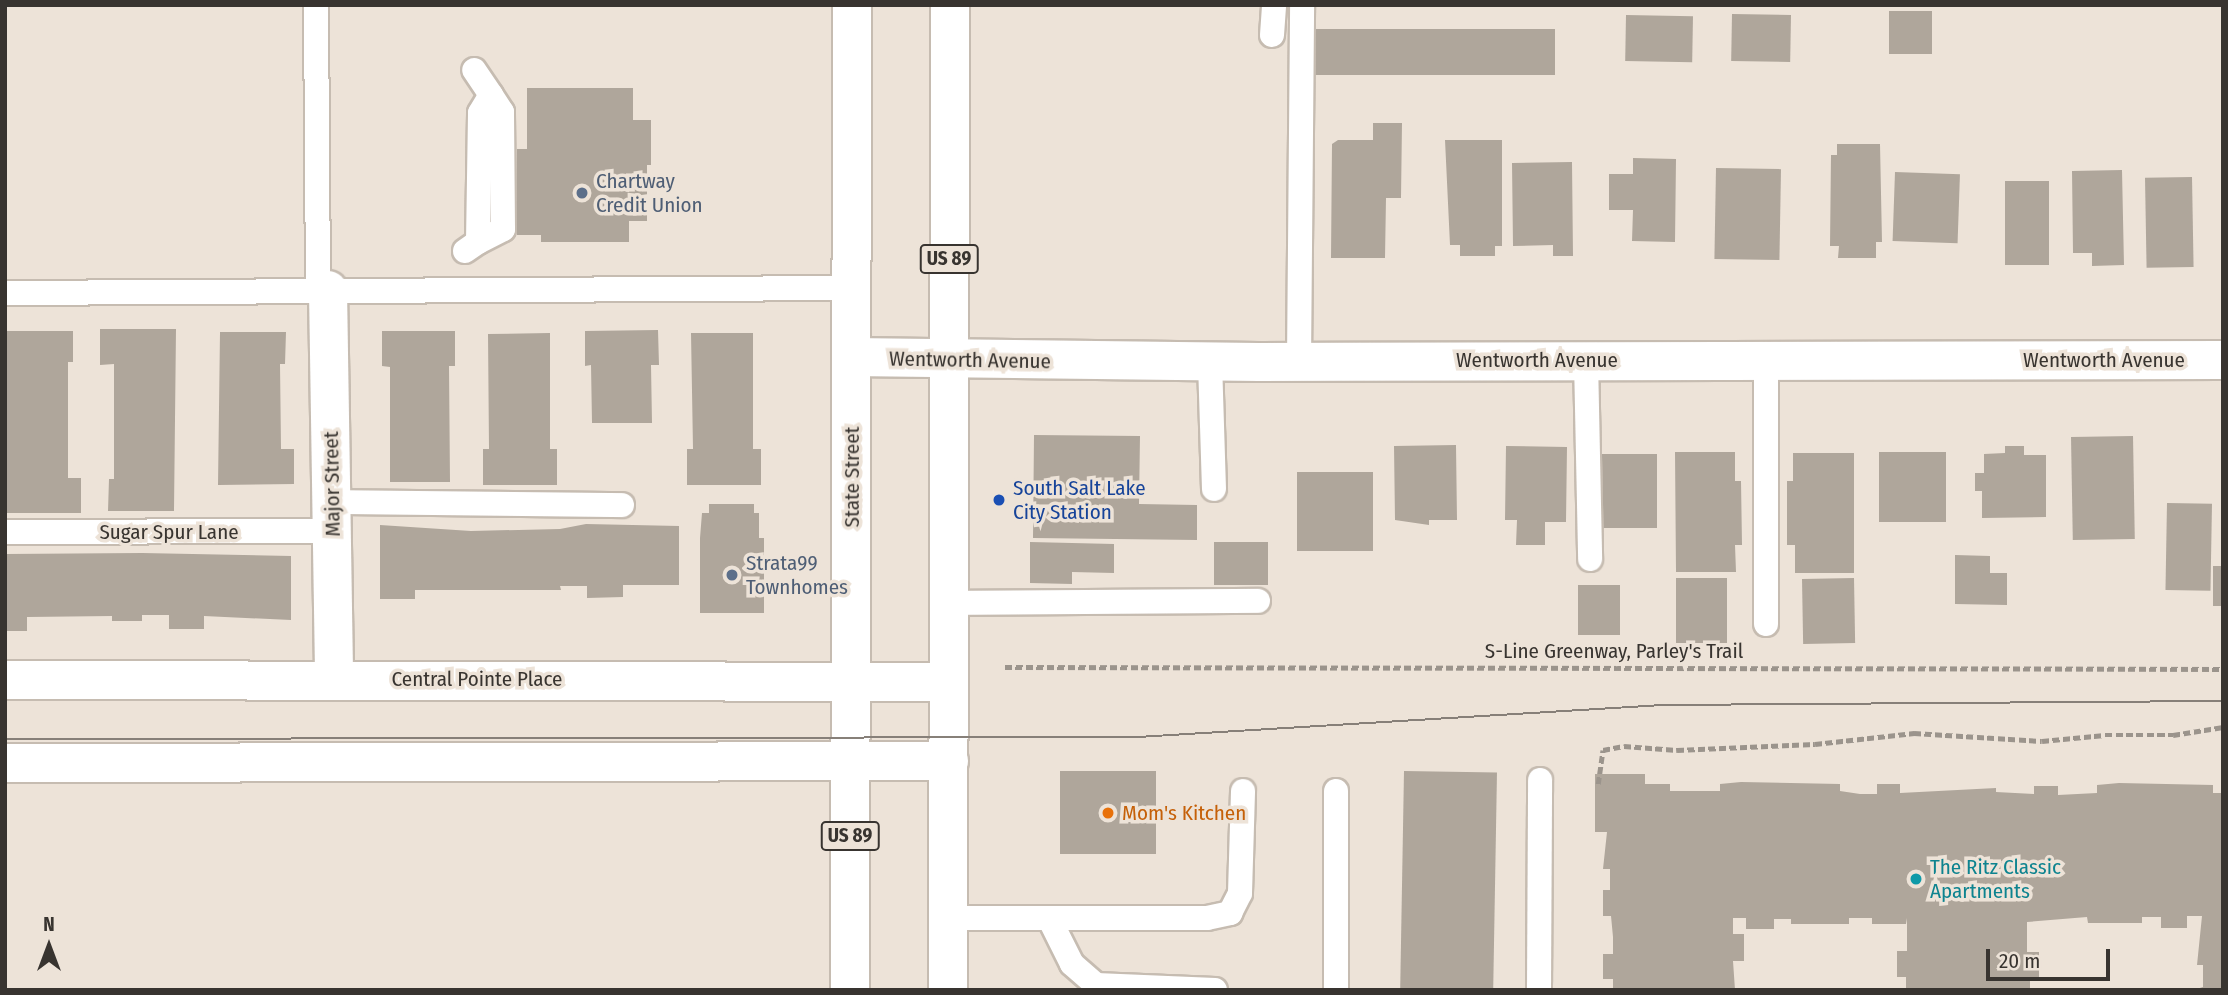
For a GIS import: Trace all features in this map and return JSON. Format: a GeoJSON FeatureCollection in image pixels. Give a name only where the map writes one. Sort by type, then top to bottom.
{"type":"FeatureCollection","features":[{"type":"Feature","properties":{"kind":"street","name":"State Street"},"geometry":{"type":"LineString","coordinates":[[850,990],[852,5]]}},
{"type":"Feature","properties":{"kind":"street","name":"US 89"},"geometry":{"type":"LineString","coordinates":[[948,990],[950,5]]}},
{"type":"Feature","properties":{"kind":"street","name":"Major Street"},"geometry":{"type":"LineString","coordinates":[[323,290],[333,517],[334,678]]}},
{"type":"Feature","properties":{"kind":"street","name":"Wentworth Avenue"},"geometry":{"type":"LineString","coordinates":[[851,357],[1210,362],[2223,360]]}},
{"type":"Feature","properties":{"kind":"street","name":"Central Pointe Place"},"geometry":{"type":"LineString","coordinates":[[5,680],[334,678],[949,682]]}},
{"type":"Feature","properties":{"kind":"street"},"geometry":{"type":"LineString","coordinates":[[5,763],[949,761]]}},
{"type":"Feature","properties":{"kind":"lane"},"geometry":{"type":"LineString","coordinates":[[316,5],[323,290]]}},
{"type":"Feature","properties":{"kind":"lane"},"geometry":{"type":"LineString","coordinates":[[1272,35],[1274,5]]}},
{"type":"Feature","properties":{"kind":"lane"},"geometry":{"type":"LineString","coordinates":[[1299,362],[1302,5]]}},
{"type":"Feature","properties":{"kind":"lane"},"geometry":{"type":"LineString","coordinates":[[472,246],[480,113],[491,94],[474,70]]}},
{"type":"Feature","properties":{"kind":"lane"},"geometry":{"type":"LineString","coordinates":[[5,293],[851,288]]}},
{"type":"Feature","properties":{"kind":"lane"},"geometry":{"type":"LineString","coordinates":[[1587,360],[1590,559]]}},
{"type":"Feature","properties":{"kind":"lane"},"geometry":{"type":"LineString","coordinates":[[1766,360],[1766,624]]}},
{"type":"Feature","properties":{"kind":"lane"},"geometry":{"type":"LineString","coordinates":[[1210,362],[1214,489]]}},
{"type":"Feature","properties":{"kind":"lane","name":"Sugar Spur Lane"},"geometry":{"type":"LineString","coordinates":[[5,532],[622,505]]}},
{"type":"Feature","properties":{"kind":"lane"},"geometry":{"type":"LineString","coordinates":[[949,603],[1258,601]]}},
{"type":"Feature","properties":{"kind":"lane"},"geometry":{"type":"LineString","coordinates":[[1539,780],[1539,990]]}},
{"type":"Feature","properties":{"kind":"lane"},"geometry":{"type":"LineString","coordinates":[[948,918],[1207,918],[1230,914],[1240,893],[1242,791]]}},
{"type":"Feature","properties":{"kind":"lane"},"geometry":{"type":"LineString","coordinates":[[1336,791],[1336,990]]}},
{"type":"Feature","properties":{"kind":"lane"},"geometry":{"type":"LineString","coordinates":[[1049,918],[1072,964],[1096,985],[1215,990]]}},
{"type":"Feature","properties":{"kind":"path","name":"S-Line Greenway, Parley's Trail"},"geometry":{"type":"LineString","coordinates":[[1005,667],[2223,669]]}},
{"type":"Feature","properties":{"kind":"path"},"geometry":{"type":"LineString","coordinates":[[1598,784],[1603,751],[1625,746],[1677,750],[1815,744],[1914,733],[2042,741],[2105,734],[2173,735],[2223,727]]}},
{"type":"Feature","properties":{"kind":"building"},"geometry":{"type":"Polygon","coordinates":[[[1889,11],[1932,11],[1932,54],[1889,54],[1889,11]]]}},
{"type":"Feature","properties":{"kind":"building"},"geometry":{"type":"Polygon","coordinates":[[[1732,14],[1791,15],[1790,62],[1731,61],[1732,14]]]}},
{"type":"Feature","properties":{"kind":"building"},"geometry":{"type":"Polygon","coordinates":[[[1626,15],[1693,16],[1692,62],[1625,61],[1626,15]]]}},
{"type":"Feature","properties":{"kind":"building"},"geometry":{"type":"Polygon","coordinates":[[[1314,29],[1555,29],[1555,75],[1314,75],[1314,29]]]}},
{"type":"Feature","properties":{"kind":"building","name":"Chartway Credit Union"},"geometry":{"type":"Polygon","coordinates":[[[527,88],[633,88],[633,120],[651,120],[651,165],[647,165],[647,221],[629,221],[629,242],[541,242],[541,235],[517,235],[517,149],[527,149],[527,88]]]}},
{"type":"Feature","properties":{"kind":"building"},"geometry":{"type":"Polygon","coordinates":[[[1373,123],[1402,123],[1401,198],[1386,198],[1385,258],[1331,258],[1332,144],[1338,140],[1373,140],[1373,123]]]}},
{"type":"Feature","properties":{"kind":"building"},"geometry":{"type":"Polygon","coordinates":[[[1445,140],[1502,140],[1502,246],[1495,246],[1495,256],[1460,256],[1460,245],[1450,245],[1445,140]]]}},
{"type":"Feature","properties":{"kind":"building"},"geometry":{"type":"Polygon","coordinates":[[[1837,144],[1880,144],[1882,242],[1876,242],[1876,258],[1838,258],[1839,246],[1830,246],[1831,155],[1837,155],[1837,144]]]}},
{"type":"Feature","properties":{"kind":"building"},"geometry":{"type":"Polygon","coordinates":[[[1633,158],[1676,159],[1675,242],[1632,241],[1633,210],[1609,210],[1609,174],[1633,174],[1633,158]]]}},
{"type":"Feature","properties":{"kind":"building"},"geometry":{"type":"Polygon","coordinates":[[[1572,162],[1573,256],[1553,256],[1553,245],[1513,246],[1512,163],[1572,162]]]}},
{"type":"Feature","properties":{"kind":"building"},"geometry":{"type":"Polygon","coordinates":[[[1716,168],[1781,169],[1779,260],[1714,259],[1716,168]]]}},
{"type":"Feature","properties":{"kind":"building"},"geometry":{"type":"Polygon","coordinates":[[[2122,170],[2124,265],[2092,266],[2092,253],[2073,253],[2072,171],[2122,170]]]}},
{"type":"Feature","properties":{"kind":"building"},"geometry":{"type":"Polygon","coordinates":[[[1895,172],[1960,174],[1958,243],[1893,241],[1895,172]]]}},
{"type":"Feature","properties":{"kind":"building"},"geometry":{"type":"Polygon","coordinates":[[[2192,177],[2194,267],[2147,268],[2145,178],[2192,177]]]}},
{"type":"Feature","properties":{"kind":"building"},"geometry":{"type":"Polygon","coordinates":[[[2005,181],[2049,181],[2049,265],[2005,265],[2005,181]]]}},
{"type":"Feature","properties":{"kind":"building"},"geometry":{"type":"Polygon","coordinates":[[[100,329],[176,329],[174,511],[108,511],[109,479],[114,479],[114,364],[100,365],[100,329]]]}},
{"type":"Feature","properties":{"kind":"building"},"geometry":{"type":"Polygon","coordinates":[[[658,330],[659,365],[651,365],[652,423],[592,423],[591,365],[585,366],[585,331],[658,330]]]}},
{"type":"Feature","properties":{"kind":"building"},"geometry":{"type":"Polygon","coordinates":[[[7,331],[73,331],[73,362],[68,362],[68,478],[81,478],[81,513],[5,513],[7,331]]]}},
{"type":"Feature","properties":{"kind":"building"},"geometry":{"type":"Polygon","coordinates":[[[382,331],[455,331],[455,366],[449,366],[450,482],[390,482],[390,367],[382,366],[382,331]]]}},
{"type":"Feature","properties":{"kind":"building"},"geometry":{"type":"Polygon","coordinates":[[[220,332],[286,332],[285,364],[280,364],[281,449],[294,449],[294,484],[218,485],[220,332]]]}},
{"type":"Feature","properties":{"kind":"building"},"geometry":{"type":"Polygon","coordinates":[[[550,333],[550,449],[557,449],[557,485],[483,485],[483,449],[489,449],[488,334],[550,333]]]}},
{"type":"Feature","properties":{"kind":"building"},"geometry":{"type":"Polygon","coordinates":[[[691,333],[753,333],[753,449],[761,449],[761,485],[687,485],[687,449],[693,449],[691,333]]]}},
{"type":"Feature","properties":{"kind":"building"},"geometry":{"type":"Polygon","coordinates":[[[1034,435],[1140,436],[1139,504],[1197,505],[1197,540],[1033,538],[1034,435]]]}},
{"type":"Feature","properties":{"kind":"building"},"geometry":{"type":"Polygon","coordinates":[[[2133,436],[2135,539],[2073,540],[2071,437],[2133,436]]]}},
{"type":"Feature","properties":{"kind":"building"},"geometry":{"type":"Polygon","coordinates":[[[1456,445],[1457,520],[1429,520],[1429,525],[1395,520],[1394,446],[1456,445]]]}},
{"type":"Feature","properties":{"kind":"building"},"geometry":{"type":"Polygon","coordinates":[[[1506,446],[1567,447],[1566,522],[1545,522],[1545,545],[1516,545],[1517,520],[1505,520],[1506,446]]]}},
{"type":"Feature","properties":{"kind":"building"},"geometry":{"type":"Polygon","coordinates":[[[2005,446],[2024,446],[2024,455],[2046,455],[2046,517],[1982,518],[1982,491],[1975,491],[1975,473],[1984,473],[1984,454],[2005,453],[2005,446]]]}},
{"type":"Feature","properties":{"kind":"building"},"geometry":{"type":"Polygon","coordinates":[[[1675,452],[1735,452],[1735,481],[1741,481],[1742,545],[1735,545],[1736,572],[1676,572],[1675,452]]]}},
{"type":"Feature","properties":{"kind":"building"},"geometry":{"type":"Polygon","coordinates":[[[1879,452],[1946,452],[1946,522],[1879,522],[1879,452]]]}},
{"type":"Feature","properties":{"kind":"building"},"geometry":{"type":"Polygon","coordinates":[[[1793,453],[1854,453],[1854,573],[1795,573],[1795,545],[1787,545],[1787,481],[1793,481],[1793,453]]]}},
{"type":"Feature","properties":{"kind":"building"},"geometry":{"type":"Polygon","coordinates":[[[1599,454],[1657,454],[1657,528],[1599,528],[1599,454]]]}},
{"type":"Feature","properties":{"kind":"building"},"geometry":{"type":"Polygon","coordinates":[[[1297,472],[1373,472],[1373,551],[1297,551],[1297,472]]]}},
{"type":"Feature","properties":{"kind":"building"},"geometry":{"type":"Polygon","coordinates":[[[2167,503],[2212,504],[2210,591],[2165,590],[2167,503]]]}},
{"type":"Feature","properties":{"kind":"building","name":"Strata99 Townhomes"},"geometry":{"type":"Polygon","coordinates":[[[709,504],[754,504],[754,513],[759,513],[759,538],[764,538],[764,613],[700,613],[702,513],[709,513],[709,504]]]}},
{"type":"Feature","properties":{"kind":"building"},"geometry":{"type":"Polygon","coordinates":[[[586,524],[679,526],[679,585],[623,585],[623,597],[587,598],[587,586],[560,586],[561,590],[415,590],[415,599],[380,599],[380,525],[471,531],[560,529],[586,524]]]}},
{"type":"Feature","properties":{"kind":"building"},"geometry":{"type":"Polygon","coordinates":[[[1030,542],[1114,544],[1114,573],[1072,572],[1072,584],[1030,583],[1030,542]]]}},
{"type":"Feature","properties":{"kind":"building"},"geometry":{"type":"Polygon","coordinates":[[[1214,542],[1268,542],[1268,585],[1214,585],[1214,542]]]}},
{"type":"Feature","properties":{"kind":"building"},"geometry":{"type":"Polygon","coordinates":[[[5,554],[291,556],[291,620],[204,616],[204,629],[169,629],[169,615],[142,615],[142,621],[112,621],[112,616],[27,617],[27,631],[5,631],[5,554]]]}},
{"type":"Feature","properties":{"kind":"building"},"geometry":{"type":"Polygon","coordinates":[[[1955,555],[1990,556],[1990,573],[2007,573],[2007,605],[1955,604],[1955,555]]]}},
{"type":"Feature","properties":{"kind":"building"},"geometry":{"type":"Polygon","coordinates":[[[2213,566],[2223,566],[2223,606],[2213,606],[2213,566]]]}},
{"type":"Feature","properties":{"kind":"building"},"geometry":{"type":"Polygon","coordinates":[[[1676,578],[1727,578],[1727,643],[1676,643],[1676,578]]]}},
{"type":"Feature","properties":{"kind":"building"},"geometry":{"type":"Polygon","coordinates":[[[1854,578],[1855,643],[1803,644],[1802,579],[1854,578]]]}},
{"type":"Feature","properties":{"kind":"building"},"geometry":{"type":"Polygon","coordinates":[[[1578,585],[1620,585],[1620,635],[1578,635],[1578,585]]]}},
{"type":"Feature","properties":{"kind":"building","name":"Mom's Kitchen"},"geometry":{"type":"Polygon","coordinates":[[[1060,771],[1156,771],[1156,854],[1060,854],[1060,771]]]}},
{"type":"Feature","properties":{"kind":"building"},"geometry":{"type":"Polygon","coordinates":[[[1404,771],[1497,773],[1493,990],[1400,990],[1404,771]]]}},
{"type":"Feature","properties":{"kind":"building","name":"The Ritz Classic Apartments"},"geometry":{"type":"Polygon","coordinates":[[[1595,774],[1645,774],[1645,784],[1670,784],[1670,791],[1720,791],[1720,784],[1741,782],[1840,784],[1840,791],[1860,794],[1877,794],[1877,784],[1900,784],[1900,793],[1996,788],[1996,792],[2034,794],[2034,786],[2058,786],[2058,795],[2097,793],[2097,785],[2119,783],[2213,785],[2213,793],[2223,793],[2223,990],[2193,990],[2203,987],[2203,965],[2197,965],[2202,916],[2187,916],[2187,928],[2161,928],[2161,917],[2142,917],[2142,923],[2088,923],[2087,917],[2027,922],[2027,952],[2039,952],[2039,977],[2030,977],[2030,990],[1906,990],[1906,977],[1897,977],[1897,951],[1907,951],[1907,918],[1906,924],[1872,924],[1872,918],[1849,918],[1849,924],[1791,924],[1791,919],[1774,919],[1774,929],[1746,929],[1746,918],[1733,918],[1733,934],[1744,934],[1744,961],[1733,961],[1735,990],[1613,990],[1613,979],[1603,979],[1603,954],[1613,954],[1613,937],[1611,916],[1603,916],[1603,890],[1610,890],[1610,869],[1603,869],[1607,832],[1595,832],[1595,774]]]}},
{"type":"Feature","properties":{"kind":"tram line"},"geometry":{"type":"LineString","coordinates":[[5,739],[1138,737],[1662,705],[2223,701]]}},
{"type":"Feature","properties":{"kind":"place","name":"Chartway Credit Union"},"geometry":{"type":"Point","coordinates":[582,193]}},
{"type":"Feature","properties":{"kind":"place","name":"South Salt Lake City Station"},"geometry":{"type":"Point","coordinates":[999,500]}},
{"type":"Feature","properties":{"kind":"place","name":"Strata99 Townhomes"},"geometry":{"type":"Point","coordinates":[732,575]}},
{"type":"Feature","properties":{"kind":"place","name":"Mom's Kitchen"},"geometry":{"type":"Point","coordinates":[1108,813]}},
{"type":"Feature","properties":{"kind":"place","name":"The Ritz Classic Apartments"},"geometry":{"type":"Point","coordinates":[1916,879]}}]}
